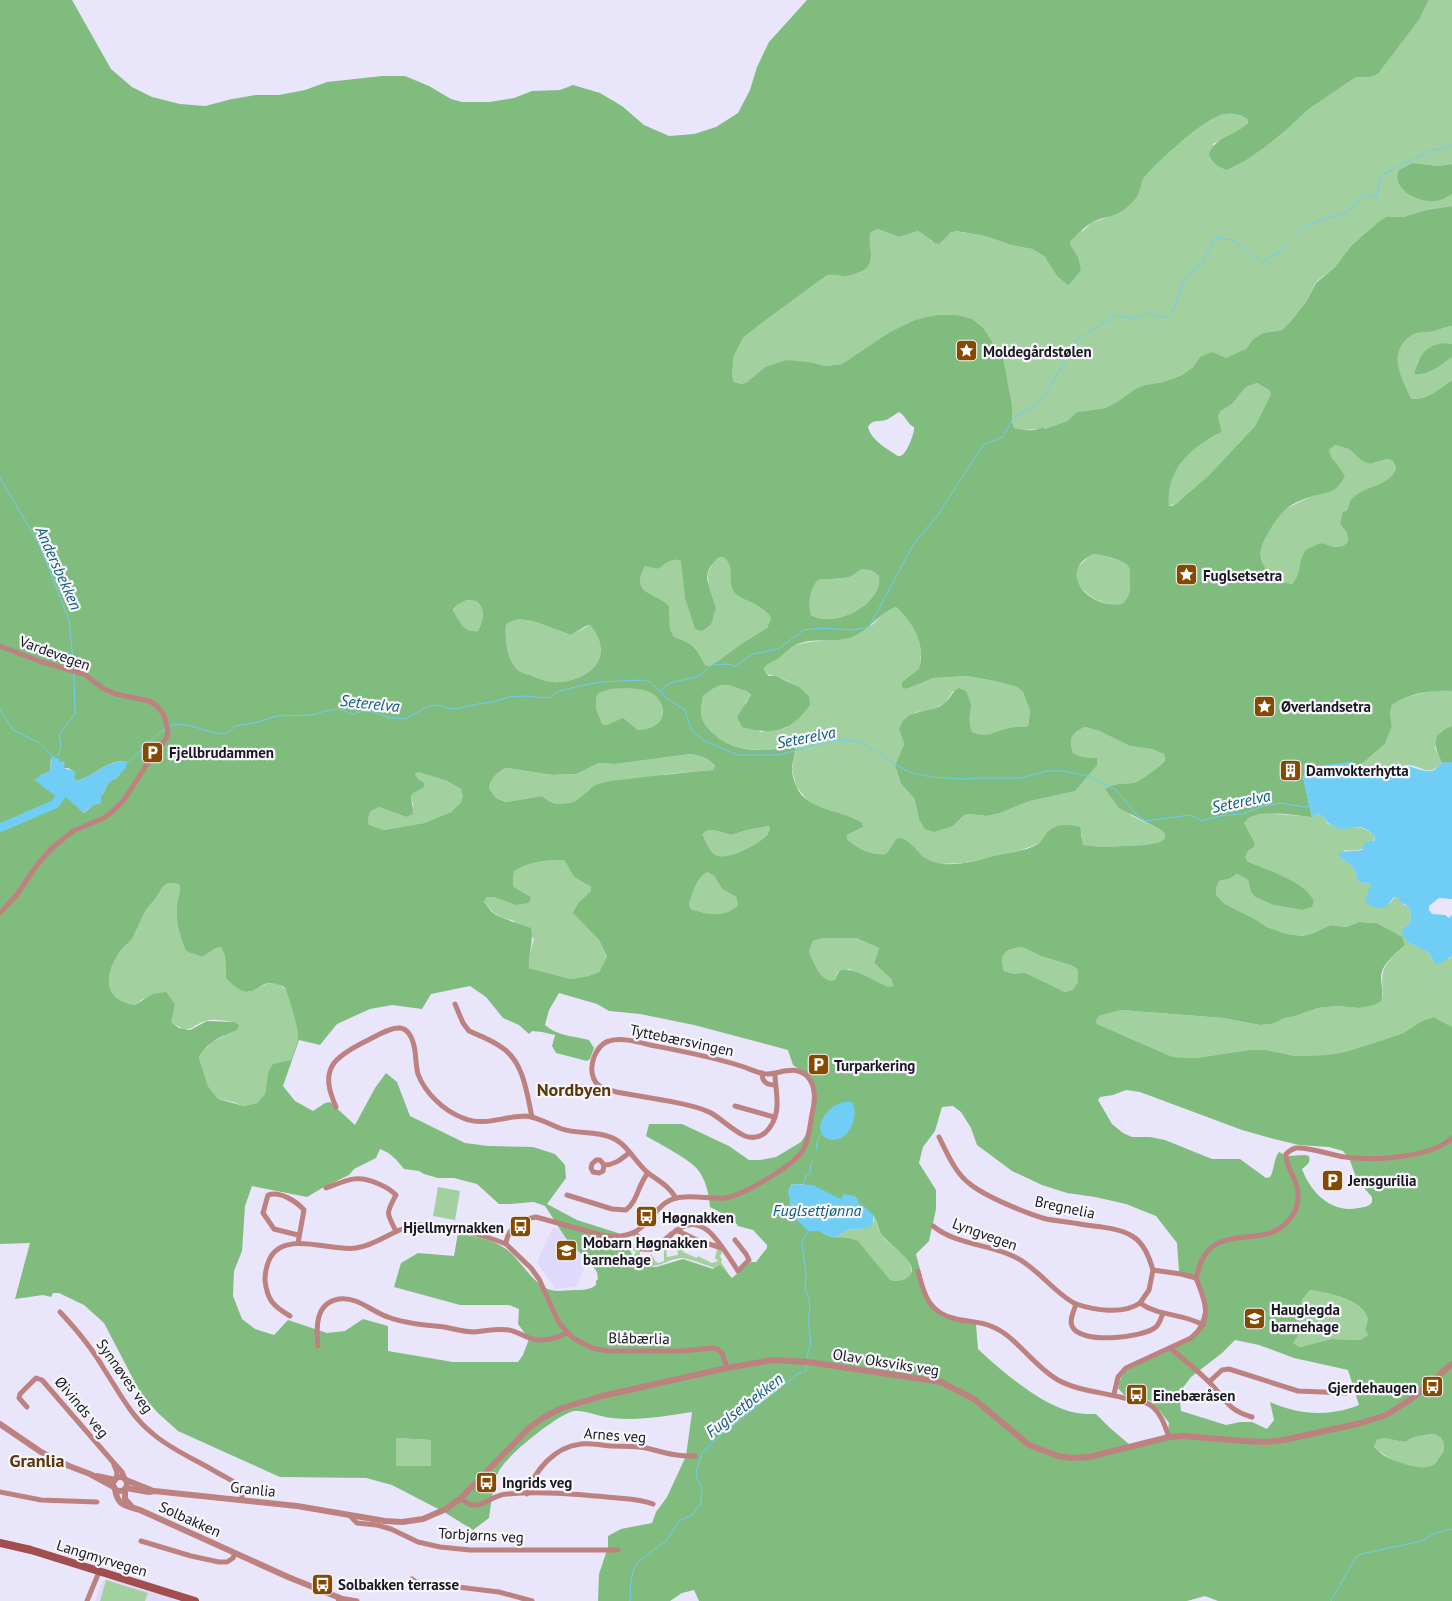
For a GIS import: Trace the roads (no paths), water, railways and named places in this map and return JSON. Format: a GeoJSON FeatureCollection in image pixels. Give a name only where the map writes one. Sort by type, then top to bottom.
{"type":"FeatureCollection","features":[{"type":"Feature","properties":{"kind":"main road","name":"Langmyrvegen"},"geometry":{"type":"LineString","coordinates":[[0,1543],[31,1550],[195,1601]]}},
{"type":"Feature","properties":{"kind":"street","name":"Vardevegen"},"geometry":{"type":"LineString","coordinates":[[0,646],[42,662],[84,674],[104,689],[116,694],[149,701],[161,710],[168,729],[167,737],[124,800],[104,818],[73,831],[62,839],[46,854],[16,896],[0,913]]}},
{"type":"Feature","properties":{"kind":"street"},"geometry":{"type":"LineString","coordinates":[[454,1004],[465,1027],[469,1031],[504,1048],[512,1055],[518,1065],[532,1117]]}},
{"type":"Feature","properties":{"kind":"street"},"geometry":{"type":"LineString","coordinates":[[336,1106],[328,1080],[334,1063],[346,1053],[388,1030],[400,1028],[407,1031],[413,1039],[417,1072],[422,1084],[434,1099],[455,1115],[473,1121],[484,1122],[521,1116],[532,1117],[573,1132],[609,1136],[620,1142],[648,1172],[668,1186],[676,1198]]}},
{"type":"Feature","properties":{"kind":"street","name":"Tyttebærsvingen"},"geometry":{"type":"LineString","coordinates":[[774,1073],[762,1073],[682,1051],[617,1040],[609,1041],[599,1048],[592,1064],[592,1074],[600,1087],[634,1096],[698,1107],[711,1113],[742,1135],[751,1138],[765,1133],[772,1125],[774,1117]]}},
{"type":"Feature","properties":{"kind":"street"},"geometry":{"type":"LineString","coordinates":[[290,1316],[276,1307],[269,1299],[265,1279],[268,1260],[280,1247],[288,1244],[298,1243],[354,1249],[371,1244],[406,1227],[429,1226],[476,1234],[506,1244],[508,1234],[515,1226],[528,1218],[536,1217],[612,1237],[627,1236],[644,1226],[664,1204],[676,1198],[724,1198],[743,1193],[787,1166],[803,1150],[808,1137],[814,1107],[813,1087],[810,1080],[802,1072],[790,1070],[774,1073],[778,1100],[774,1117],[735,1106]]}},
{"type":"Feature","properties":{"kind":"street","name":"Tyttebærsvingen"},"geometry":{"type":"LineString","coordinates":[[762,1073],[766,1084],[775,1086]]}},
{"type":"Feature","properties":{"kind":"street","name":"Bregnelia"},"geometry":{"type":"LineString","coordinates":[[939,1137],[957,1172],[968,1184],[982,1193],[1046,1219],[1121,1231],[1133,1236],[1146,1251],[1153,1270]]}},
{"type":"Feature","properties":{"kind":"street"},"geometry":{"type":"LineString","coordinates":[[1114,1394],[1118,1377],[1126,1368],[1198,1333],[1203,1325],[1206,1310],[1205,1300],[1196,1278],[1205,1254],[1212,1247],[1221,1242],[1270,1235],[1282,1228],[1290,1219],[1296,1209],[1299,1198],[1298,1187],[1286,1160],[1286,1154],[1290,1150],[1298,1148],[1344,1157],[1380,1158],[1423,1152],[1446,1143],[1452,1138]]}},
{"type":"Feature","properties":{"kind":"street"},"geometry":{"type":"LineString","coordinates":[[604,1165],[618,1162],[630,1154]]}},
{"type":"Feature","properties":{"kind":"street"},"geometry":{"type":"LineString","coordinates":[[566,1195],[612,1209],[626,1210],[633,1203],[642,1179],[648,1172]]}},
{"type":"Feature","properties":{"kind":"street"},"geometry":{"type":"LineString","coordinates":[[326,1188],[358,1178],[368,1179],[390,1188],[396,1195],[388,1211],[388,1217],[396,1231]]}},
{"type":"Feature","properties":{"kind":"street"},"geometry":{"type":"LineString","coordinates":[[298,1235],[274,1229],[263,1213],[268,1195],[284,1196],[304,1210],[298,1243]]}},
{"type":"Feature","properties":{"kind":"street"},"geometry":{"type":"LineString","coordinates":[[634,1233],[645,1242],[652,1244],[690,1225],[699,1225],[709,1231],[738,1271],[749,1260],[735,1240]]}},
{"type":"Feature","properties":{"kind":"street","name":"Lyngvegen"},"geometry":{"type":"LineString","coordinates":[[933,1226],[952,1238],[982,1245],[1016,1258],[1031,1267],[1076,1304],[1091,1309],[1121,1310],[1140,1303]]}},
{"type":"Feature","properties":{"kind":"street"},"geometry":{"type":"LineString","coordinates":[[674,1232],[722,1248]]}},
{"type":"Feature","properties":{"kind":"street"},"geometry":{"type":"LineString","coordinates":[[642,1249],[653,1250],[661,1248],[674,1232]]}},
{"type":"Feature","properties":{"kind":"street","name":"Blåbærlia"},"geometry":{"type":"LineString","coordinates":[[506,1244],[531,1268],[539,1279],[559,1323],[573,1338],[592,1348],[608,1351],[682,1352],[712,1348],[722,1353],[727,1368]]}},
{"type":"Feature","properties":{"kind":"street"},"geometry":{"type":"LineString","coordinates":[[1196,1278],[1153,1270],[1149,1290],[1140,1303],[1147,1308],[1189,1318],[1203,1325]]}},
{"type":"Feature","properties":{"kind":"street"},"geometry":{"type":"LineString","coordinates":[[918,1272],[924,1295],[941,1314],[994,1327],[1005,1334],[1043,1370],[1058,1380],[1088,1390],[1140,1401],[1154,1408],[1163,1421],[1169,1437]]}},
{"type":"Feature","properties":{"kind":"street"},"geometry":{"type":"LineString","coordinates":[[318,1346],[316,1326],[320,1313],[325,1306],[339,1299],[349,1299],[358,1302],[386,1317],[402,1321],[473,1332],[496,1329],[510,1330],[538,1341],[549,1340],[567,1333]]}},
{"type":"Feature","properties":{"kind":"street"},"geometry":{"type":"LineString","coordinates":[[1076,1304],[1071,1319],[1072,1326],[1082,1335],[1093,1337],[1111,1338],[1147,1332],[1155,1327],[1163,1313]]}},
{"type":"Feature","properties":{"kind":"street","name":"Synnøves veg"},"geometry":{"type":"LineString","coordinates":[[60,1312],[76,1329],[104,1368],[119,1395],[152,1433],[177,1450],[235,1482],[242,1491],[242,1500]]}},
{"type":"Feature","properties":{"kind":"street"},"geometry":{"type":"LineString","coordinates":[[1170,1348],[1209,1382],[1227,1405],[1238,1413],[1252,1418]]}},
{"type":"Feature","properties":{"kind":"street","name":"Olav Oksviks veg"},"geometry":{"type":"LineString","coordinates":[[349,1515],[385,1521],[410,1522],[434,1515],[446,1510],[461,1498],[524,1433],[554,1412],[587,1400],[727,1368],[773,1360],[790,1360],[941,1382],[974,1399],[1029,1445],[1058,1456],[1072,1458],[1089,1457],[1169,1437],[1184,1436],[1266,1442],[1284,1440],[1361,1423],[1386,1414],[1410,1400],[1452,1364]]}},
{"type":"Feature","properties":{"kind":"street"},"geometry":{"type":"LineString","coordinates":[[1209,1382],[1222,1370],[1229,1369],[1298,1391],[1346,1393]]}},
{"type":"Feature","properties":{"kind":"street","name":"Øivinds veg"},"geometry":{"type":"LineString","coordinates":[[27,1407],[19,1398],[20,1394],[36,1378],[42,1380],[122,1472],[125,1480]]}},
{"type":"Feature","properties":{"kind":"street","name":"Granlia"},"geometry":{"type":"LineString","coordinates":[[0,1424],[42,1452],[60,1462],[115,1484],[120,1491],[126,1489],[154,1491],[242,1500],[297,1506],[349,1515]]}},
{"type":"Feature","properties":{"kind":"street","name":"Arnes veg"},"geometry":{"type":"LineString","coordinates":[[528,1494],[534,1478],[543,1465],[560,1452],[573,1446],[586,1444],[636,1447],[678,1456],[695,1456]]}},
{"type":"Feature","properties":{"kind":"street"},"geometry":{"type":"LineString","coordinates":[[113,1462],[116,1469],[115,1484]]}},
{"type":"Feature","properties":{"kind":"street","name":"Granlia"},"geometry":{"type":"LineString","coordinates":[[115,1484],[121,1477],[154,1491]]}},
{"type":"Feature","properties":{"kind":"street"},"geometry":{"type":"LineString","coordinates":[[125,1480],[127,1484],[125,1499],[133,1508]]}},
{"type":"Feature","properties":{"kind":"street","name":"Solbakken"},"geometry":{"type":"LineString","coordinates":[[115,1484],[119,1503],[125,1506],[339,1600],[357,1601]]}},
{"type":"Feature","properties":{"kind":"street"},"geometry":{"type":"LineString","coordinates":[[0,1492],[40,1500],[97,1502]]}},
{"type":"Feature","properties":{"kind":"street"},"geometry":{"type":"LineString","coordinates":[[461,1498],[466,1503],[474,1506],[500,1495],[528,1494],[638,1500],[653,1504]]}},
{"type":"Feature","properties":{"kind":"street","name":"Torbjørns veg"},"geometry":{"type":"LineString","coordinates":[[349,1515],[357,1523],[377,1525],[391,1529],[418,1542],[440,1547],[470,1550],[618,1550]]}},
{"type":"Feature","properties":{"kind":"street","name":"Solbakken"},"geometry":{"type":"LineString","coordinates":[[141,1541],[218,1562],[227,1562],[233,1558],[235,1553]]}},
{"type":"Feature","properties":{"kind":"street"},"geometry":{"type":"LineString","coordinates":[[87,1601],[99,1572]]}},
{"type":"Feature","properties":{"kind":"street"},"geometry":{"type":"LineString","coordinates":[[412,1579],[416,1582],[508,1594],[532,1601]]}},
{"type":"Feature","properties":{"kind":"water","name":"Fjellbrudammen"},"geometry":{"type":"Polygon","coordinates":[[[52,756],[59,759],[59,762],[63,761],[65,764],[64,768],[76,772],[74,779],[76,781],[105,766],[125,761],[127,763],[126,768],[117,778],[108,784],[101,796],[101,804],[94,805],[84,813],[67,798],[54,795],[33,779],[37,779],[41,774],[50,771],[52,756]]]}},
{"type":"Feature","properties":{"kind":"water"},"geometry":{"type":"Polygon","coordinates":[[[1351,762],[1366,775],[1373,776],[1393,766],[1404,765],[1431,771],[1442,763],[1452,762],[1452,899],[1439,898],[1429,906],[1432,914],[1445,915],[1449,918],[1452,915],[1452,955],[1444,962],[1435,964],[1429,953],[1409,943],[1403,936],[1403,928],[1410,923],[1411,914],[1408,906],[1400,902],[1399,898],[1394,897],[1388,905],[1382,908],[1369,904],[1365,901],[1371,884],[1358,882],[1354,868],[1339,856],[1339,853],[1342,852],[1362,850],[1364,844],[1374,841],[1375,837],[1364,828],[1337,828],[1321,815],[1317,814],[1312,817],[1303,777],[1310,767],[1351,762]]]}},
{"type":"Feature","properties":{"kind":"water"},"geometry":{"type":"Polygon","coordinates":[[[843,1102],[852,1102],[855,1114],[852,1125],[847,1134],[834,1140],[828,1139],[820,1130],[821,1123],[829,1110],[843,1102]]]}},
{"type":"Feature","properties":{"kind":"water","name":"Fuglsettjønna"},"geometry":{"type":"Polygon","coordinates":[[[796,1184],[813,1185],[841,1199],[844,1194],[854,1196],[858,1199],[858,1203],[874,1216],[872,1225],[869,1228],[847,1230],[836,1237],[831,1237],[819,1231],[808,1231],[794,1216],[792,1210],[788,1190],[796,1184]]]}},
{"type":"Feature","properties":{"kind":"waterway"},"geometry":{"type":"LineString","coordinates":[[660,691],[670,683],[699,676],[712,665],[728,664],[735,666],[753,654],[778,649],[804,630],[821,628],[854,630],[869,627],[913,545],[937,516],[984,444],[1003,437],[1013,418],[1038,404],[1066,361],[1075,341],[1116,315],[1134,319],[1148,313],[1165,318],[1172,313],[1183,282],[1192,271],[1202,264],[1215,238],[1232,240],[1262,262],[1278,253],[1309,224],[1339,216],[1350,210],[1364,194],[1376,197],[1382,175],[1427,152],[1452,145]]}},
{"type":"Feature","properties":{"kind":"waterway","name":"Andersbekken"},"geometry":{"type":"LineString","coordinates":[[0,478],[39,544],[69,620],[74,668]]}},
{"type":"Feature","properties":{"kind":"waterway","name":"Andersbekken"},"geometry":{"type":"LineString","coordinates":[[58,757],[61,746],[59,735],[75,714],[74,674]]}},
{"type":"Feature","properties":{"kind":"waterway","name":"Seterelva"},"geometry":{"type":"LineString","coordinates":[[170,726],[191,726],[225,734],[236,726],[259,722],[276,716],[312,715],[339,709],[352,714],[365,711],[391,718],[405,719],[429,706],[438,705],[451,709],[509,697],[549,698],[557,692],[579,686],[601,682],[642,680],[651,682],[666,698],[685,710],[692,731],[705,741],[738,755],[779,755],[836,740],[854,741],[867,746],[905,770],[931,777],[963,779],[1020,778],[1046,771],[1064,771],[1087,776],[1115,789],[1138,816],[1146,821],[1190,815],[1202,821],[1220,816],[1242,814],[1263,806],[1281,803],[1304,807],[1310,806]]}},
{"type":"Feature","properties":{"kind":"waterway"},"geometry":{"type":"LineString","coordinates":[[0,709],[13,730],[40,743],[52,756]]}},
{"type":"Feature","properties":{"kind":"waterway","name":"Seterelva"},"geometry":{"type":"LineString","coordinates":[[127,763],[166,728]]}},
{"type":"Feature","properties":{"kind":"waterway"},"geometry":{"type":"LineString","coordinates":[[0,828],[55,804],[61,796]]}},
{"type":"Feature","properties":{"kind":"waterway"},"geometry":{"type":"LineString","coordinates":[[816,1150],[818,1138],[822,1134]]}},
{"type":"Feature","properties":{"kind":"waterway"},"geometry":{"type":"LineString","coordinates":[[803,1184],[806,1176],[811,1172],[812,1161]]}},
{"type":"Feature","properties":{"kind":"waterway","name":"Fuglsetbekken"},"geometry":{"type":"LineString","coordinates":[[807,1358],[811,1344],[808,1319],[810,1309],[809,1297],[805,1290],[806,1273],[802,1245],[803,1239],[809,1231]]}},
{"type":"Feature","properties":{"kind":"waterway","name":"Fuglsetbekken"},"geometry":{"type":"LineString","coordinates":[[630,1601],[630,1586],[634,1568],[639,1561],[667,1540],[679,1521],[692,1515],[701,1503],[702,1488],[696,1473],[702,1453],[715,1440],[796,1375],[806,1371],[806,1365]]}},
{"type":"Feature","properties":{"kind":"waterway"},"geometry":{"type":"LineString","coordinates":[[1331,1601],[1356,1557],[1361,1554],[1422,1541],[1432,1534],[1452,1529]]}},
{"type":"Feature","properties":{"kind":"place","name":"Moldegårdstølen"},"geometry":{"type":"Point","coordinates":[967,351]}},
{"type":"Feature","properties":{"kind":"place","name":"Fuglsetsetra"},"geometry":{"type":"Point","coordinates":[1187,575]}},
{"type":"Feature","properties":{"kind":"place","name":"Øverlandsetra"},"geometry":{"type":"Point","coordinates":[1265,706]}},
{"type":"Feature","properties":{"kind":"place","name":"Fjellbrudammen"},"geometry":{"type":"Point","coordinates":[153,752]}},
{"type":"Feature","properties":{"kind":"place","name":"Damvokterhytta"},"geometry":{"type":"Point","coordinates":[1290,770]}},
{"type":"Feature","properties":{"kind":"place","name":"Turparkering"},"geometry":{"type":"Point","coordinates":[818,1065]}},
{"type":"Feature","properties":{"kind":"place","name":"Jensgurilia"},"geometry":{"type":"Point","coordinates":[1332,1180]}},
{"type":"Feature","properties":{"kind":"place","name":"Høgnakken"},"geometry":{"type":"Point","coordinates":[646,1217]}},
{"type":"Feature","properties":{"kind":"place","name":"Hjellmyrnakken"},"geometry":{"type":"Point","coordinates":[520,1227]}},
{"type":"Feature","properties":{"kind":"place","name":"Mobarn Høgnakken barnehage"},"geometry":{"type":"Point","coordinates":[567,1251]}},
{"type":"Feature","properties":{"kind":"place","name":"Hauglegda barnehage"},"geometry":{"type":"Point","coordinates":[1255,1318]}},
{"type":"Feature","properties":{"kind":"place","name":"Gjerdehaugen"},"geometry":{"type":"Point","coordinates":[1433,1387]}},
{"type":"Feature","properties":{"kind":"place","name":"Einebæråsen"},"geometry":{"type":"Point","coordinates":[1137,1395]}},
{"type":"Feature","properties":{"kind":"place","name":"Ingrids veg"},"geometry":{"type":"Point","coordinates":[486,1482]}},
{"type":"Feature","properties":{"kind":"place","name":"Solbakken terrasse"},"geometry":{"type":"Point","coordinates":[322,1584]}},
{"type":"Feature","properties":{"kind":"district","name":"Nordbyen"},"geometry":{"type":"Point","coordinates":[574,1089]}},
{"type":"Feature","properties":{"kind":"district","name":"Granlia"},"geometry":{"type":"Point","coordinates":[37,1460]}}]}
